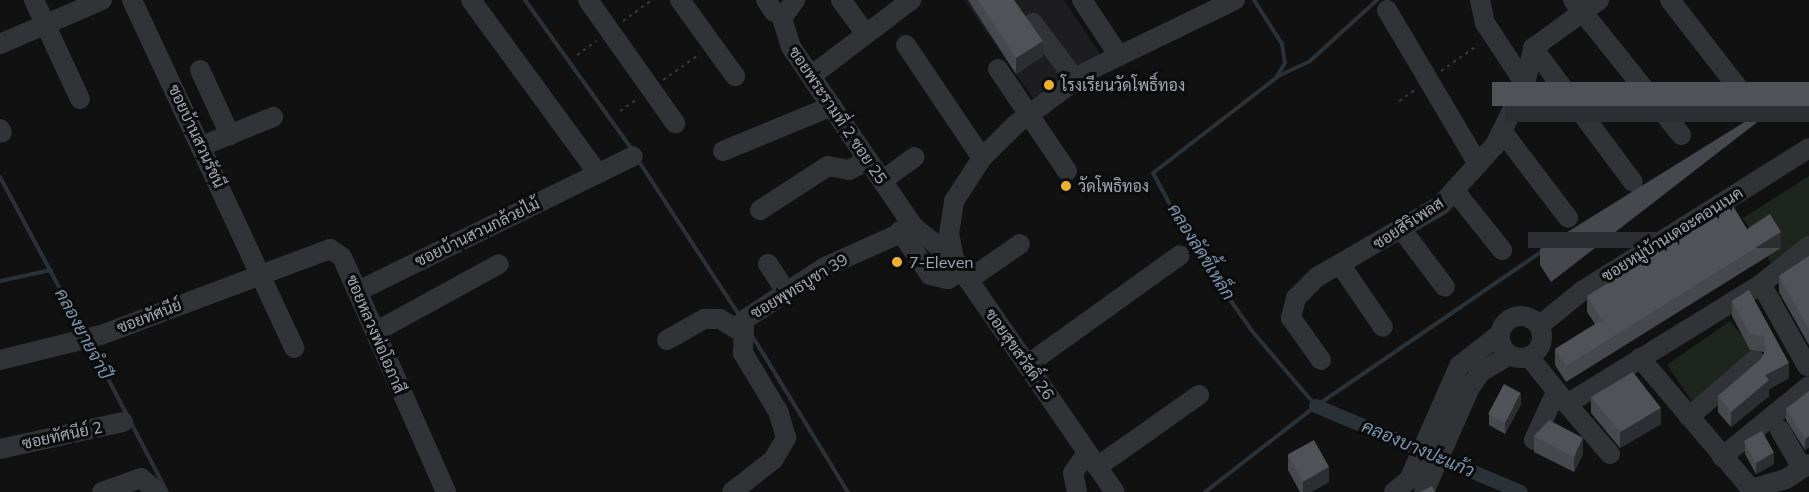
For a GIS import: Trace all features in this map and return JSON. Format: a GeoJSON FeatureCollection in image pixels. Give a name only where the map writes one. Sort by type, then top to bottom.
{"type":"FeatureCollection","features":[{"type":"Feature","properties":{"kind":"street"},"geometry":{"type":"LineString","coordinates":[[34,0],[80,99]]}},
{"type":"Feature","properties":{"kind":"street"},"geometry":{"type":"LineString","coordinates":[[0,44],[102,0]]}},
{"type":"Feature","properties":{"kind":"street","name":"ซอยบ้านสวนรัชนี"},"geometry":{"type":"LineString","coordinates":[[132,0],[261,272],[294,348]]}},
{"type":"Feature","properties":{"kind":"street"},"geometry":{"type":"LineString","coordinates":[[471,0],[597,172]]}},
{"type":"Feature","properties":{"kind":"street"},"geometry":{"type":"LineString","coordinates":[[588,0],[675,123]]}},
{"type":"Feature","properties":{"kind":"street"},"geometry":{"type":"LineString","coordinates":[[680,0],[735,76]]}},
{"type":"Feature","properties":{"kind":"street","name":"ซอยพระรามที่ 2 ซอย 25"},"geometry":{"type":"LineString","coordinates":[[795,0],[783,13],[784,29],[812,76],[883,180],[930,276],[948,279],[962,270]]}},
{"type":"Feature","properties":{"kind":"street"},"geometry":{"type":"LineString","coordinates":[[841,0],[866,34]]}},
{"type":"Feature","properties":{"kind":"street"},"geometry":{"type":"LineString","coordinates":[[812,76],[866,34],[890,6],[910,0]]}},
{"type":"Feature","properties":{"kind":"street"},"geometry":{"type":"LineString","coordinates":[[1082,0],[1119,56]]}},
{"type":"Feature","properties":{"kind":"street"},"geometry":{"type":"LineString","coordinates":[[1020,244],[962,270],[949,234],[954,201],[982,158],[1029,113],[1075,80],[1235,0]]}},
{"type":"Feature","properties":{"kind":"street"},"geometry":{"type":"LineString","coordinates":[[1480,0],[1493,35],[1525,84]]}},
{"type":"Feature","properties":{"kind":"street"},"geometry":{"type":"LineString","coordinates":[[1599,0],[1578,6],[1533,48],[1633,182]]}},
{"type":"Feature","properties":{"kind":"street"},"geometry":{"type":"LineString","coordinates":[[1670,0],[1749,102]]}},
{"type":"Feature","properties":{"kind":"street"},"geometry":{"type":"LineString","coordinates":[[1578,6],[1680,135]]}},
{"type":"Feature","properties":{"kind":"street"},"geometry":{"type":"LineString","coordinates":[[1387,10],[1478,164]]}},
{"type":"Feature","properties":{"kind":"street"},"geometry":{"type":"LineString","coordinates":[[1033,23],[1075,80]]}},
{"type":"Feature","properties":{"kind":"street"},"geometry":{"type":"LineString","coordinates":[[906,45],[982,158]]}},
{"type":"Feature","properties":{"kind":"street","name":"ซอยสิริเพลส"},"geometry":{"type":"LineString","coordinates":[[1321,360],[1291,310],[1317,277],[1402,230],[1454,190],[1478,164],[1502,131],[1525,84],[1533,48]]}},
{"type":"Feature","properties":{"kind":"street"},"geometry":{"type":"LineString","coordinates":[[998,69],[1067,171]]}},
{"type":"Feature","properties":{"kind":"street"},"geometry":{"type":"LineString","coordinates":[[200,70],[230,135]]}},
{"type":"Feature","properties":{"kind":"street"},"geometry":{"type":"LineString","coordinates":[[723,151],[832,106]]}},
{"type":"Feature","properties":{"kind":"street"},"geometry":{"type":"LineString","coordinates":[[202,146],[273,117]]}},
{"type":"Feature","properties":{"kind":"street"},"geometry":{"type":"LineString","coordinates":[[1502,131],[1568,218]]}},
{"type":"Feature","properties":{"kind":"street","name":"ซอยหมู่บ้านเดอะคอนเนค"},"geometry":{"type":"LineString","coordinates":[[1539,326],[1582,291],[1809,148]]}},
{"type":"Feature","properties":{"kind":"street","name":"ซอยบ้านสวนกล้วยไม้"},"geometry":{"type":"LineString","coordinates":[[358,291],[633,156]]}},
{"type":"Feature","properties":{"kind":"street"},"geometry":{"type":"LineString","coordinates":[[883,180],[915,157]]}},
{"type":"Feature","properties":{"kind":"street"},"geometry":{"type":"LineString","coordinates":[[760,210],[828,166],[849,170],[869,160]]}},
{"type":"Feature","properties":{"kind":"street"},"geometry":{"type":"LineString","coordinates":[[1454,190],[1502,250]]}},
{"type":"Feature","properties":{"kind":"street","name":"ซอยสุขสวัสดิ์ 26"},"geometry":{"type":"LineString","coordinates":[[907,229],[962,270],[1115,492]]}},
{"type":"Feature","properties":{"kind":"street","name":"ซอยพุทธบูชา 39"},"geometry":{"type":"LineString","coordinates":[[741,489],[773,460],[786,438],[779,413],[743,352],[740,331],[751,314],[786,292],[907,229]]}},
{"type":"Feature","properties":{"kind":"street"},"geometry":{"type":"LineString","coordinates":[[1402,230],[1445,287]]}},
{"type":"Feature","properties":{"kind":"street"},"geometry":{"type":"LineString","coordinates":[[1534,440],[1562,398],[1640,358],[1761,284],[1809,246]]}},
{"type":"Feature","properties":{"kind":"street","name":"ซอยหลวงพ่อโอภาสี"},"geometry":{"type":"LineString","coordinates":[[261,272],[330,249],[342,257],[446,492]]}},
{"type":"Feature","properties":{"kind":"street"},"geometry":{"type":"LineString","coordinates":[[1027,365],[1180,255]]}},
{"type":"Feature","properties":{"kind":"street"},"geometry":{"type":"LineString","coordinates":[[375,332],[500,264]]}},
{"type":"Feature","properties":{"kind":"street"},"geometry":{"type":"LineString","coordinates":[[768,264],[786,292]]}},
{"type":"Feature","properties":{"kind":"street"},"geometry":{"type":"LineString","coordinates":[[1340,264],[1383,327]]}},
{"type":"Feature","properties":{"kind":"street","name":"ซอยทัศนีย์"},"geometry":{"type":"LineString","coordinates":[[0,360],[101,335],[261,272]]}},
{"type":"Feature","properties":{"kind":"street"},"geometry":{"type":"LineString","coordinates":[[1761,284],[1807,366]]}},
{"type":"Feature","properties":{"kind":"street"},"geometry":{"type":"LineString","coordinates":[[1413,488],[1438,411],[1459,366],[1500,334],[1516,316],[1539,326],[1539,347],[1529,357]]}},
{"type":"Feature","properties":{"kind":"street"},"geometry":{"type":"LineString","coordinates":[[667,340],[704,319],[720,319],[740,331]]}},
{"type":"Feature","properties":{"kind":"street"},"geometry":{"type":"LineString","coordinates":[[1500,334],[1509,355]]}},
{"type":"Feature","properties":{"kind":"street"},"geometry":{"type":"LineString","coordinates":[[1413,488],[1454,422],[1481,372],[1509,355],[1529,357],[1610,454]]}},
{"type":"Feature","properties":{"kind":"street"},"geometry":{"type":"LineString","coordinates":[[1640,358],[1751,489],[1798,476],[1780,430]]}},
{"type":"Feature","properties":{"kind":"street"},"geometry":{"type":"LineString","coordinates":[[1689,417],[1755,360]]}},
{"type":"Feature","properties":{"kind":"street"},"geometry":{"type":"LineString","coordinates":[[1722,457],[1809,386]]}},
{"type":"Feature","properties":{"kind":"street"},"geometry":{"type":"LineString","coordinates":[[1077,492],[1073,472],[1199,395]]}},
{"type":"Feature","properties":{"kind":"street","name":"ซอยทัศนีย์ 2"},"geometry":{"type":"LineString","coordinates":[[0,449],[123,422]]}},
{"type":"Feature","properties":{"kind":"street"},"geometry":{"type":"LineString","coordinates":[[102,492],[141,478],[157,492]]}},
{"type":"Feature","properties":{"kind":"path"},"geometry":{"type":"LineString","coordinates":[[1399,101],[1493,35]]}},
{"type":"Feature","properties":{"kind":"path"},"geometry":{"type":"LineString","coordinates":[[620,111],[712,45]]}},
{"type":"Feature","properties":{"kind":"shaded area","name":"โรงเรียนวัดโพธิ์ทอง"},"geometry":{"type":"Polygon","coordinates":[[[964,0],[1064,0],[1100,54],[1046,117],[964,0]]]}},
{"type":"Feature","properties":{"kind":"shaded area"},"geometry":{"type":"Polygon","coordinates":[[[1809,176],[1809,239],[1771,263],[1743,218],[1809,176]]]}},
{"type":"Feature","properties":{"kind":"shaded area"},"geometry":{"type":"Polygon","coordinates":[[[1730,321],[1756,353],[1695,406],[1667,365],[1730,321]]]}},
{"type":"Feature","properties":{"kind":"building"},"geometry":{"type":"Polygon","coordinates":[[[978,0],[1014,0],[1043,41],[1016,58],[978,0]]]}},
{"type":"Feature","properties":{"kind":"building"},"geometry":{"type":"Polygon","coordinates":[[[1492,82],[1809,82],[1809,106],[1492,106],[1492,82]]]}},
{"type":"Feature","properties":{"kind":"building"},"geometry":{"type":"Polygon","coordinates":[[[1733,206],[1747,229],[1770,214],[1781,232],[1566,366],[1555,349],[1602,320],[1587,296],[1733,206]]]}},
{"type":"Feature","properties":{"kind":"building"},"geometry":{"type":"Polygon","coordinates":[[[1809,256],[1809,329],[1779,276],[1809,256]]]}},
{"type":"Feature","properties":{"kind":"building"},"geometry":{"type":"Polygon","coordinates":[[[1749,290],[1789,363],[1765,375],[1769,380],[1731,412],[1718,396],[1762,358],[1766,348],[1764,336],[1750,334],[1732,301],[1749,290]]]}},
{"type":"Feature","properties":{"kind":"building"},"geometry":{"type":"Polygon","coordinates":[[[1633,372],[1661,408],[1620,432],[1591,397],[1633,372]]]}},
{"type":"Feature","properties":{"kind":"building"},"geometry":{"type":"Polygon","coordinates":[[[1504,384],[1521,393],[1505,423],[1488,414],[1504,384]]]}},
{"type":"Feature","properties":{"kind":"building"},"geometry":{"type":"Polygon","coordinates":[[[1809,391],[1809,436],[1805,439],[1786,409],[1809,391]]]}},
{"type":"Feature","properties":{"kind":"building"},"geometry":{"type":"Polygon","coordinates":[[[1549,420],[1583,438],[1574,457],[1534,436],[1549,420]]]}},
{"type":"Feature","properties":{"kind":"building"},"geometry":{"type":"Polygon","coordinates":[[[1762,431],[1774,453],[1756,463],[1744,441],[1762,431]]]}},
{"type":"Feature","properties":{"kind":"building"},"geometry":{"type":"Polygon","coordinates":[[[1314,440],[1329,467],[1303,482],[1288,455],[1314,440]]]}},
{"type":"Feature","properties":{"kind":"building"},"geometry":{"type":"Polygon","coordinates":[[[1432,486],[1435,492],[1420,492],[1432,486]]]}},
{"type":"Feature","properties":{"kind":"waterway"},"geometry":{"type":"LineString","coordinates":[[525,0],[633,151]]}},
{"type":"Feature","properties":{"kind":"waterway","name":"คลองลัดขี้เหล็ก"},"geometry":{"type":"LineString","coordinates":[[1254,0],[1282,44],[1285,63],[1276,78],[1153,173],[1193,247],[1252,331],[1316,406]]}},
{"type":"Feature","properties":{"kind":"waterway"},"geometry":{"type":"LineString","coordinates":[[1276,77],[1310,61],[1377,0]]}},
{"type":"Feature","properties":{"kind":"waterway"},"geometry":{"type":"LineString","coordinates":[[638,160],[739,315]]}},
{"type":"Feature","properties":{"kind":"waterway","name":"คลองยายจำปี"},"geometry":{"type":"LineString","coordinates":[[0,177],[83,332]]}},
{"type":"Feature","properties":{"kind":"waterway"},"geometry":{"type":"LineString","coordinates":[[1205,492],[1316,406],[1544,250]]}},
{"type":"Feature","properties":{"kind":"waterway"},"geometry":{"type":"LineString","coordinates":[[0,281],[51,270]]}},
{"type":"Feature","properties":{"kind":"waterway"},"geometry":{"type":"LineString","coordinates":[[751,334],[848,492]]}},
{"type":"Feature","properties":{"kind":"waterway","name":"คลองยายจำปี"},"geometry":{"type":"LineString","coordinates":[[90,344],[167,492]]}},
{"type":"Feature","properties":{"kind":"waterway","name":"คลองบางปะแก้ว"},"geometry":{"type":"LineString","coordinates":[[1316,406],[1521,492]]}},
{"type":"Feature","properties":{"kind":"place","name":"โรงเรียนวัดโพธิ์ทอง"},"geometry":{"type":"Point","coordinates":[1049,85]}},
{"type":"Feature","properties":{"kind":"place","name":"วัดโพธิทอง"},"geometry":{"type":"Point","coordinates":[1066,186]}},
{"type":"Feature","properties":{"kind":"place","name":"7-Eleven"},"geometry":{"type":"Point","coordinates":[897,262]}}]}
